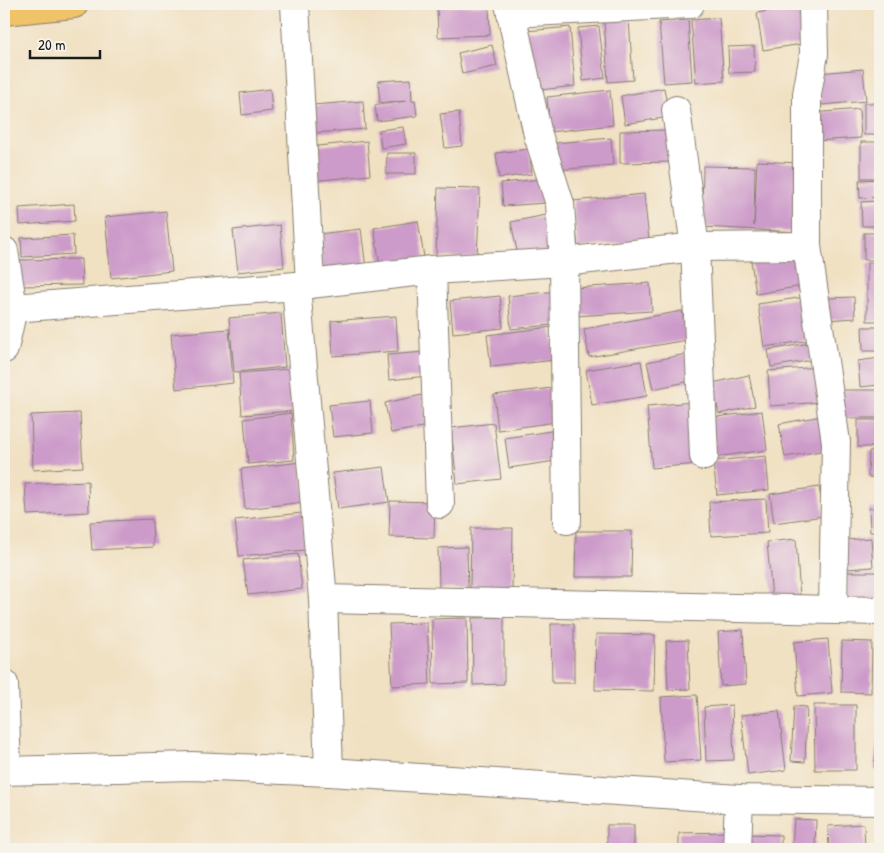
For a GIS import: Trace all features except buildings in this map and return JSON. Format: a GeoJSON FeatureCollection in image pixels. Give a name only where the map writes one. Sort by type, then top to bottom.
{"type":"FeatureCollection","features":[{"type":"Feature","properties":{"kind":"main road"},"geometry":{"type":"LineString","coordinates":[[4,12],[74,4]]}},
{"type":"Feature","properties":{"kind":"street"},"geometry":{"type":"LineString","coordinates":[[295,4],[303,285],[322,599],[329,772]]}},
{"type":"Feature","properties":{"kind":"street"},"geometry":{"type":"LineString","coordinates":[[567,520],[564,262],[560,204],[538,135],[510,8],[690,4]]}},
{"type":"Feature","properties":{"kind":"street"},"geometry":{"type":"LineString","coordinates":[[812,4],[814,54],[807,94],[807,246],[836,442],[833,609]]}},
{"type":"Feature","properties":{"kind":"street"},"geometry":{"type":"LineString","coordinates":[[676,110],[695,247],[704,456]]}},
{"type":"Feature","properties":{"kind":"street"},"geometry":{"type":"LineString","coordinates":[[13,308],[303,285],[432,270],[564,262],[695,247],[807,246]]}},
{"type":"Feature","properties":{"kind":"street"},"geometry":{"type":"LineString","coordinates":[[4,251],[13,308],[4,349]]}},
{"type":"Feature","properties":{"kind":"street"},"geometry":{"type":"LineString","coordinates":[[432,270],[440,504]]}},
{"type":"Feature","properties":{"kind":"street"},"geometry":{"type":"LineString","coordinates":[[322,599],[880,611]]}},
{"type":"Feature","properties":{"kind":"street"},"geometry":{"type":"LineString","coordinates":[[4,684],[6,771],[192,766],[329,772],[739,799],[880,801]]}},
{"type":"Feature","properties":{"kind":"street"},"geometry":{"type":"LineString","coordinates":[[737,849],[739,799]]}}]}
